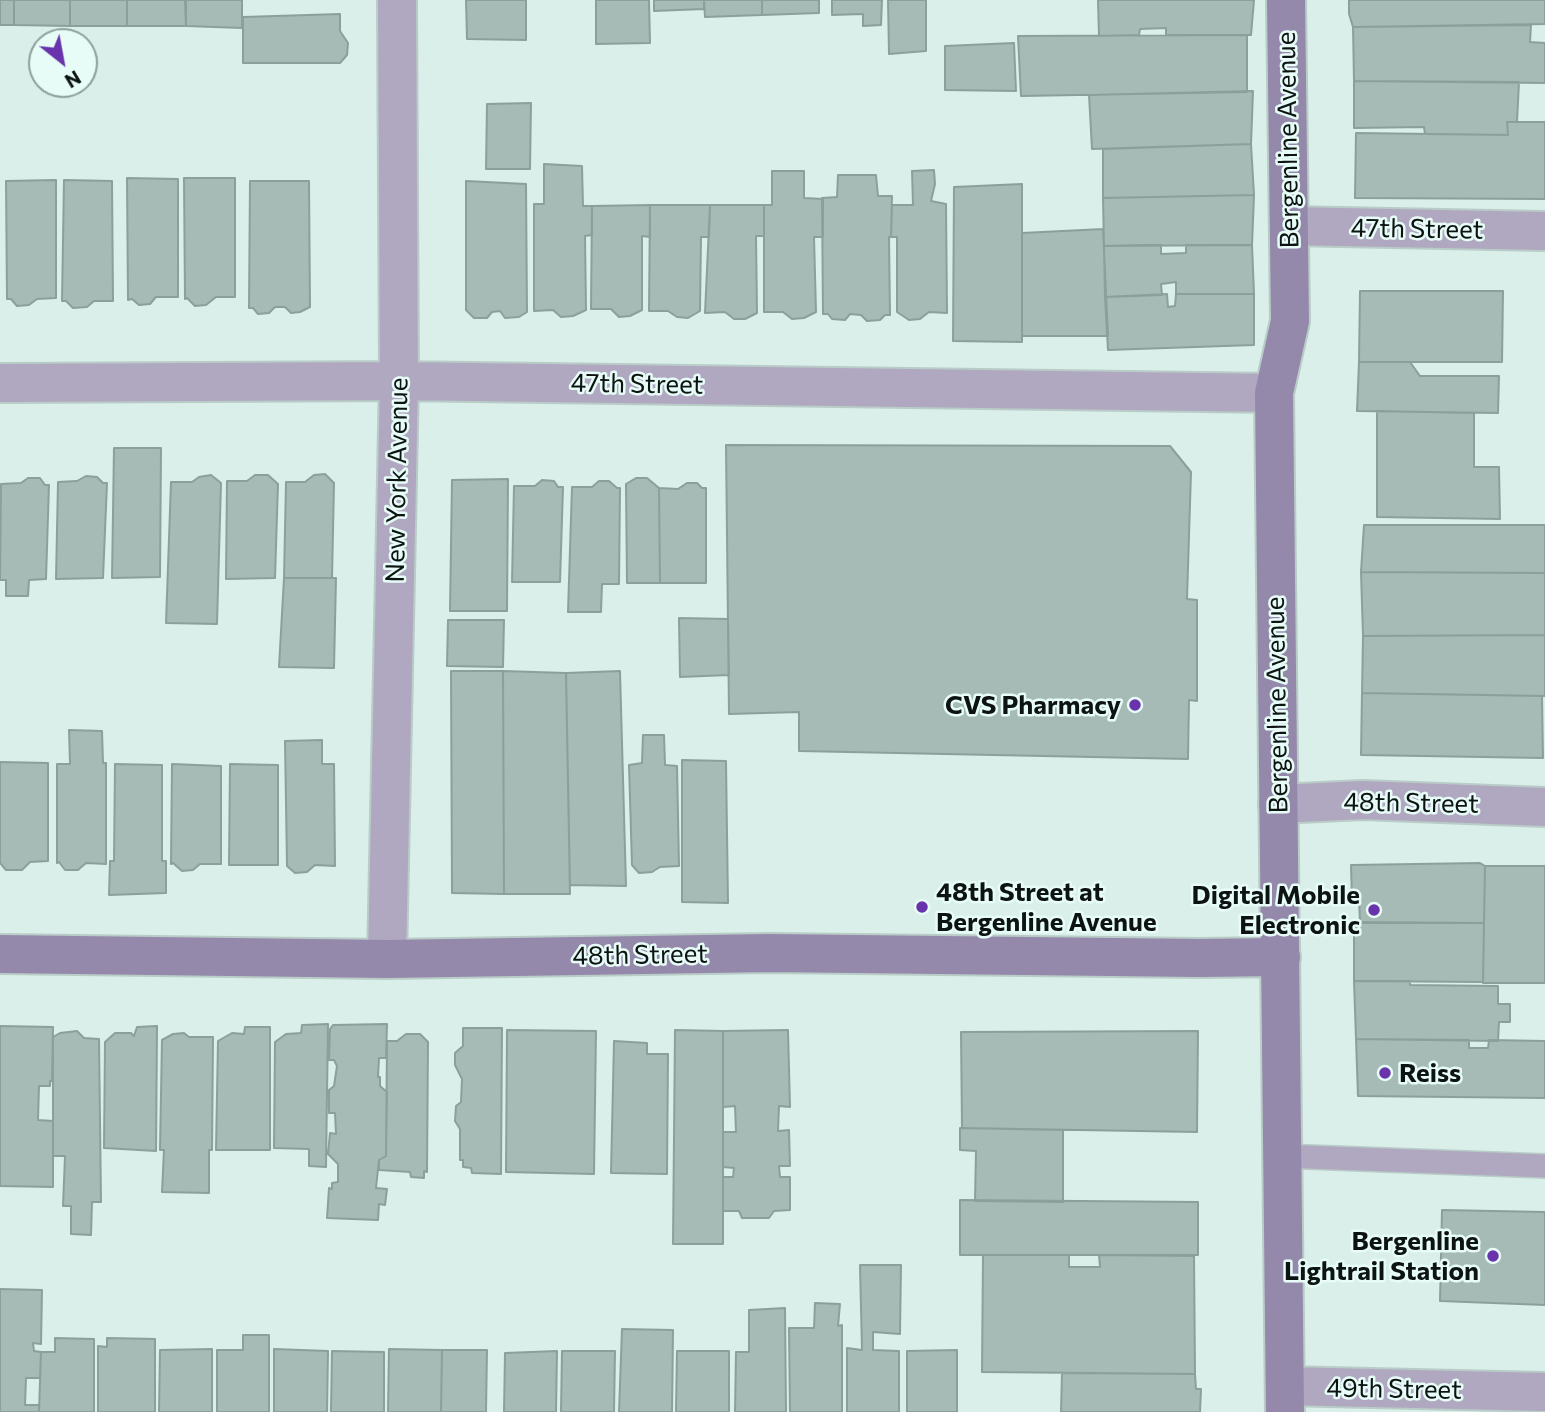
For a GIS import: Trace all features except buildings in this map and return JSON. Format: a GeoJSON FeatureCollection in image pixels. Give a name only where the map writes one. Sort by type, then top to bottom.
{"type":"FeatureCollection","features":[{"type":"Feature","properties":{"kind":"street","name":"New York Avenue"},"geometry":{"type":"LineString","coordinates":[[387,959],[399,381],[397,0]]}},
{"type":"Feature","properties":{"kind":"street","name":"Bergenline Avenue"},"geometry":{"type":"LineString","coordinates":[[1285,1399],[1274,393],[1290,321],[1286,0]]}},
{"type":"Feature","properties":{"kind":"street","name":"47th Street"},"geometry":{"type":"LineString","coordinates":[[1289,226],[1545,231]]}},
{"type":"Feature","properties":{"kind":"street","name":"47th Street"},"geometry":{"type":"LineString","coordinates":[[0,383],[399,381],[1274,393]]}},
{"type":"Feature","properties":{"kind":"street","name":"48th Street"},"geometry":{"type":"LineString","coordinates":[[1278,804],[1363,800],[1545,807]]}},
{"type":"Feature","properties":{"kind":"street","name":"48th Street"},"geometry":{"type":"LineString","coordinates":[[0,954],[387,959],[770,953],[1281,957]]}},
{"type":"Feature","properties":{"kind":"street","name":"49th Street"},"geometry":{"type":"LineString","coordinates":[[1285,1399],[1545,1392]]}},
{"type":"Feature","properties":{"kind":"lane"},"geometry":{"type":"LineString","coordinates":[[1281,1156],[1545,1166]]}},
{"type":"Feature","properties":{"kind":"place","name":"CVS Pharmacy"},"geometry":{"type":"Point","coordinates":[1135,705]}},
{"type":"Feature","properties":{"kind":"place","name":"48th Street at Bergenline Avenue"},"geometry":{"type":"Point","coordinates":[922,907]}},
{"type":"Feature","properties":{"kind":"place","name":"Digital Mobile Electronic"},"geometry":{"type":"Point","coordinates":[1374,910]}},
{"type":"Feature","properties":{"kind":"place","name":"Reiss"},"geometry":{"type":"Point","coordinates":[1385,1073]}},
{"type":"Feature","properties":{"kind":"place","name":"Bergenline Lightrail Station"},"geometry":{"type":"Point","coordinates":[1493,1256]}}]}
